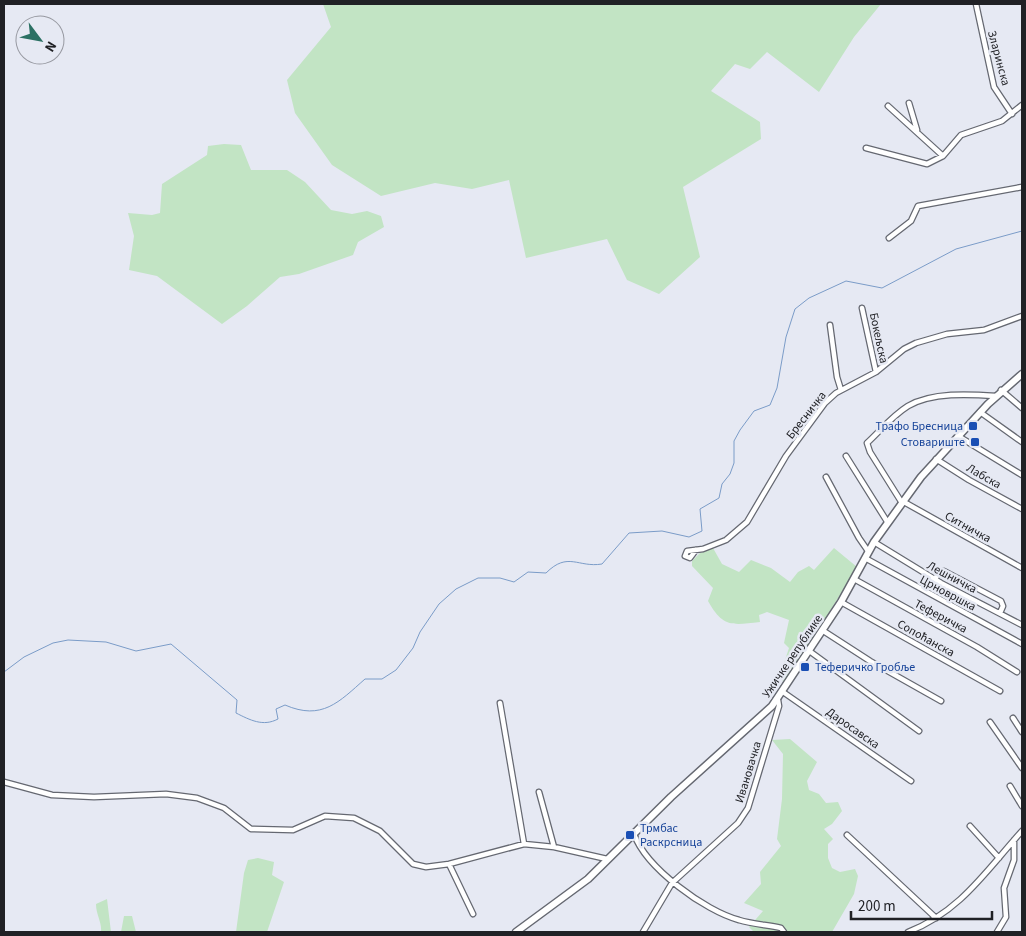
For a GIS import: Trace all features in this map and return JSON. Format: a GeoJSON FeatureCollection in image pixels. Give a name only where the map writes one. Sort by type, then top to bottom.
{"type":"FeatureCollection","features":[{"type":"Feature","properties":{"kind":"street","name":"Зларинска"},"geometry":{"type":"LineString","coordinates":[[976,4],[994,87],[1012,114]]}},
{"type":"Feature","properties":{"kind":"street"},"geometry":{"type":"LineString","coordinates":[[909,103],[916,130]]}},
{"type":"Feature","properties":{"kind":"street"},"geometry":{"type":"LineString","coordinates":[[866,148],[923,164],[943,156],[961,135],[1002,121],[1022,105]]}},
{"type":"Feature","properties":{"kind":"street"},"geometry":{"type":"LineString","coordinates":[[888,106],[943,156]]}},
{"type":"Feature","properties":{"kind":"street"},"geometry":{"type":"LineString","coordinates":[[888,238],[911,222],[918,206],[1022,187]]}},
{"type":"Feature","properties":{"kind":"street","name":"Бокељска"},"geometry":{"type":"LineString","coordinates":[[862,308],[876,372]]}},
{"type":"Feature","properties":{"kind":"street","name":"Бресничка"},"geometry":{"type":"LineString","coordinates":[[696,550],[726,540],[747,522],[786,456],[825,403],[841,390],[876,372],[904,349],[916,343],[947,334],[984,330],[1022,316]]}},
{"type":"Feature","properties":{"kind":"street"},"geometry":{"type":"LineString","coordinates":[[830,325],[837,377],[841,390]]}},
{"type":"Feature","properties":{"kind":"street","name":"Ужичке републике"},"geometry":{"type":"LineString","coordinates":[[517,932],[588,879],[671,797],[778,700],[808,650],[841,602],[868,551],[903,502],[936,459],[1002,390],[1022,374]]}},
{"type":"Feature","properties":{"kind":"street"},"geometry":{"type":"LineString","coordinates":[[1002,390],[1022,408]]}},
{"type":"Feature","properties":{"kind":"street"},"geometry":{"type":"LineString","coordinates":[[903,502],[867,445],[894,417],[917,402],[949,396],[996,396]]}},
{"type":"Feature","properties":{"kind":"street"},"geometry":{"type":"LineString","coordinates":[[980,412],[1022,442]]}},
{"type":"Feature","properties":{"kind":"street"},"geometry":{"type":"LineString","coordinates":[[958,436],[1022,475]]}},
{"type":"Feature","properties":{"kind":"street"},"geometry":{"type":"LineString","coordinates":[[846,456],[888,523]]}},
{"type":"Feature","properties":{"kind":"street","name":"Лабска"},"geometry":{"type":"LineString","coordinates":[[936,459],[969,480],[1022,509]]}},
{"type":"Feature","properties":{"kind":"street"},"geometry":{"type":"LineString","coordinates":[[826,477],[868,551]]}},
{"type":"Feature","properties":{"kind":"street","name":"Ситничка"},"geometry":{"type":"LineString","coordinates":[[903,502],[1022,568]]}},
{"type":"Feature","properties":{"kind":"street","name":"Лешничка"},"geometry":{"type":"LineString","coordinates":[[874,542],[935,580],[1022,625]]}},
{"type":"Feature","properties":{"kind":"street","name":"Црновршка"},"geometry":{"type":"LineString","coordinates":[[865,558],[1022,644]]}},
{"type":"Feature","properties":{"kind":"street"},"geometry":{"type":"LineString","coordinates":[[935,580],[940,571],[952,576],[1002,602],[1000,613]]}},
{"type":"Feature","properties":{"kind":"street","name":"Теферичка"},"geometry":{"type":"LineString","coordinates":[[854,580],[977,647],[1017,672]]}},
{"type":"Feature","properties":{"kind":"street","name":"Сопоћанска"},"geometry":{"type":"LineString","coordinates":[[841,602],[1000,691]]}},
{"type":"Feature","properties":{"kind":"street"},"geometry":{"type":"LineString","coordinates":[[822,630],[870,661],[941,701]]}},
{"type":"Feature","properties":{"kind":"street"},"geometry":{"type":"LineString","coordinates":[[808,650],[919,730]]}},
{"type":"Feature","properties":{"kind":"street","name":"Даросавска"},"geometry":{"type":"LineString","coordinates":[[783,692],[911,781]]}},
{"type":"Feature","properties":{"kind":"street","name":"Ивановачка"},"geometry":{"type":"LineString","coordinates":[[643,932],[672,883],[738,823],[748,808],[779,706],[778,700]]}},
{"type":"Feature","properties":{"kind":"street"},"geometry":{"type":"LineString","coordinates":[[500,703],[524,844]]}},
{"type":"Feature","properties":{"kind":"street"},"geometry":{"type":"LineString","coordinates":[[1013,718],[1022,732]]}},
{"type":"Feature","properties":{"kind":"street"},"geometry":{"type":"LineString","coordinates":[[990,722],[1022,768]]}},
{"type":"Feature","properties":{"kind":"street"},"geometry":{"type":"LineString","coordinates":[[4,782],[52,795],[94,797],[166,794],[197,798],[224,808],[251,829],[293,830],[325,816],[354,818],[380,831],[413,864],[426,867],[449,864],[524,844],[554,847],[607,860]]}},
{"type":"Feature","properties":{"kind":"street"},"geometry":{"type":"LineString","coordinates":[[1010,786],[1022,806]]}},
{"type":"Feature","properties":{"kind":"street"},"geometry":{"type":"LineString","coordinates":[[540,792],[554,847]]}},
{"type":"Feature","properties":{"kind":"street"},"geometry":{"type":"LineString","coordinates":[[970,826],[999,858]]}},
{"type":"Feature","properties":{"kind":"street"},"geometry":{"type":"LineString","coordinates":[[908,932],[936,918],[967,895],[1022,832]]}},
{"type":"Feature","properties":{"kind":"street"},"geometry":{"type":"LineString","coordinates":[[634,834],[654,865],[672,883],[703,904],[738,920],[781,928],[784,932]]}},
{"type":"Feature","properties":{"kind":"street"},"geometry":{"type":"LineString","coordinates":[[847,835],[936,918]]}},
{"type":"Feature","properties":{"kind":"street"},"geometry":{"type":"LineString","coordinates":[[997,932],[1006,917],[1004,888],[1014,860],[1014,840]]}},
{"type":"Feature","properties":{"kind":"street"},"geometry":{"type":"LineString","coordinates":[[449,864],[472,914]]}},
{"type":"Feature","properties":{"kind":"green space"},"geometry":{"type":"Polygon","coordinates":[[[323,4],[881,4],[854,37],[819,92],[767,52],[750,69],[735,64],[711,91],[760,122],[761,139],[683,187],[700,257],[659,294],[627,280],[607,239],[526,258],[509,180],[472,189],[435,183],[381,196],[332,165],[295,113],[287,80],[331,27],[323,4]]]}},
{"type":"Feature","properties":{"kind":"green space"},"geometry":{"type":"Polygon","coordinates":[[[224,144],[241,145],[251,170],[287,170],[305,182],[331,210],[352,214],[367,211],[381,216],[384,227],[358,242],[353,255],[299,274],[280,277],[247,306],[222,324],[157,276],[129,270],[134,236],[128,213],[152,215],[160,213],[162,184],[207,155],[208,146],[224,144]]]}},
{"type":"Feature","properties":{"kind":"green space"},"geometry":{"type":"Polygon","coordinates":[[[713,548],[722,564],[739,572],[751,560],[771,568],[790,582],[798,572],[809,566],[814,570],[834,548],[857,567],[786,683],[779,678],[789,648],[784,643],[789,620],[767,612],[759,615],[760,622],[735,624],[729,623],[719,616],[708,601],[713,588],[692,566],[692,561],[700,553],[713,548]]]}},
{"type":"Feature","properties":{"kind":"green space"},"geometry":{"type":"Polygon","coordinates":[[[790,739],[817,762],[807,781],[809,790],[819,794],[826,803],[838,802],[842,811],[832,824],[824,829],[833,839],[828,844],[828,858],[832,868],[840,872],[855,869],[858,876],[854,894],[832,932],[754,932],[749,927],[763,911],[744,903],[761,884],[760,872],[781,846],[777,839],[782,799],[783,754],[772,740],[790,739]]]}},
{"type":"Feature","properties":{"kind":"green space"},"geometry":{"type":"Polygon","coordinates":[[[258,858],[274,862],[272,875],[284,882],[267,932],[236,932],[244,873],[248,860],[258,858]]]}},
{"type":"Feature","properties":{"kind":"green space"},"geometry":{"type":"Polygon","coordinates":[[[107,899],[111,932],[101,932],[96,904],[107,899]]]}},
{"type":"Feature","properties":{"kind":"green space"},"geometry":{"type":"Polygon","coordinates":[[[124,916],[132,916],[136,932],[121,932],[124,916]]]}},
{"type":"Feature","properties":{"kind":"waterway"},"geometry":{"type":"LineString","coordinates":[[4,672],[24,657],[53,643],[68,640],[106,642],[136,651],[171,644],[237,700],[236,713],[251,720],[267,722],[278,719],[276,709],[285,705],[309,711],[329,707],[338,702],[365,679],[382,679],[396,670],[413,648],[420,632],[439,604],[456,589],[478,578],[500,578],[514,582],[528,572],[546,573],[561,563],[602,564],[629,533],[662,531],[689,537],[702,531],[700,509],[719,498],[722,484],[730,474],[734,463],[734,441],[754,411],[770,405],[777,388],[786,337],[795,309],[809,298],[846,281],[882,288],[956,249],[1022,231]]}},
{"type":"Feature","properties":{"kind":"place","name":"Трафо Бресница"},"geometry":{"type":"Point","coordinates":[973,426]}},
{"type":"Feature","properties":{"kind":"place","name":"Стовариште"},"geometry":{"type":"Point","coordinates":[975,442]}},
{"type":"Feature","properties":{"kind":"place","name":"Теферичко Гробље"},"geometry":{"type":"Point","coordinates":[805,667]}},
{"type":"Feature","properties":{"kind":"place","name":"Трмбас Раскрсница"},"geometry":{"type":"Point","coordinates":[630,835]}}]}
